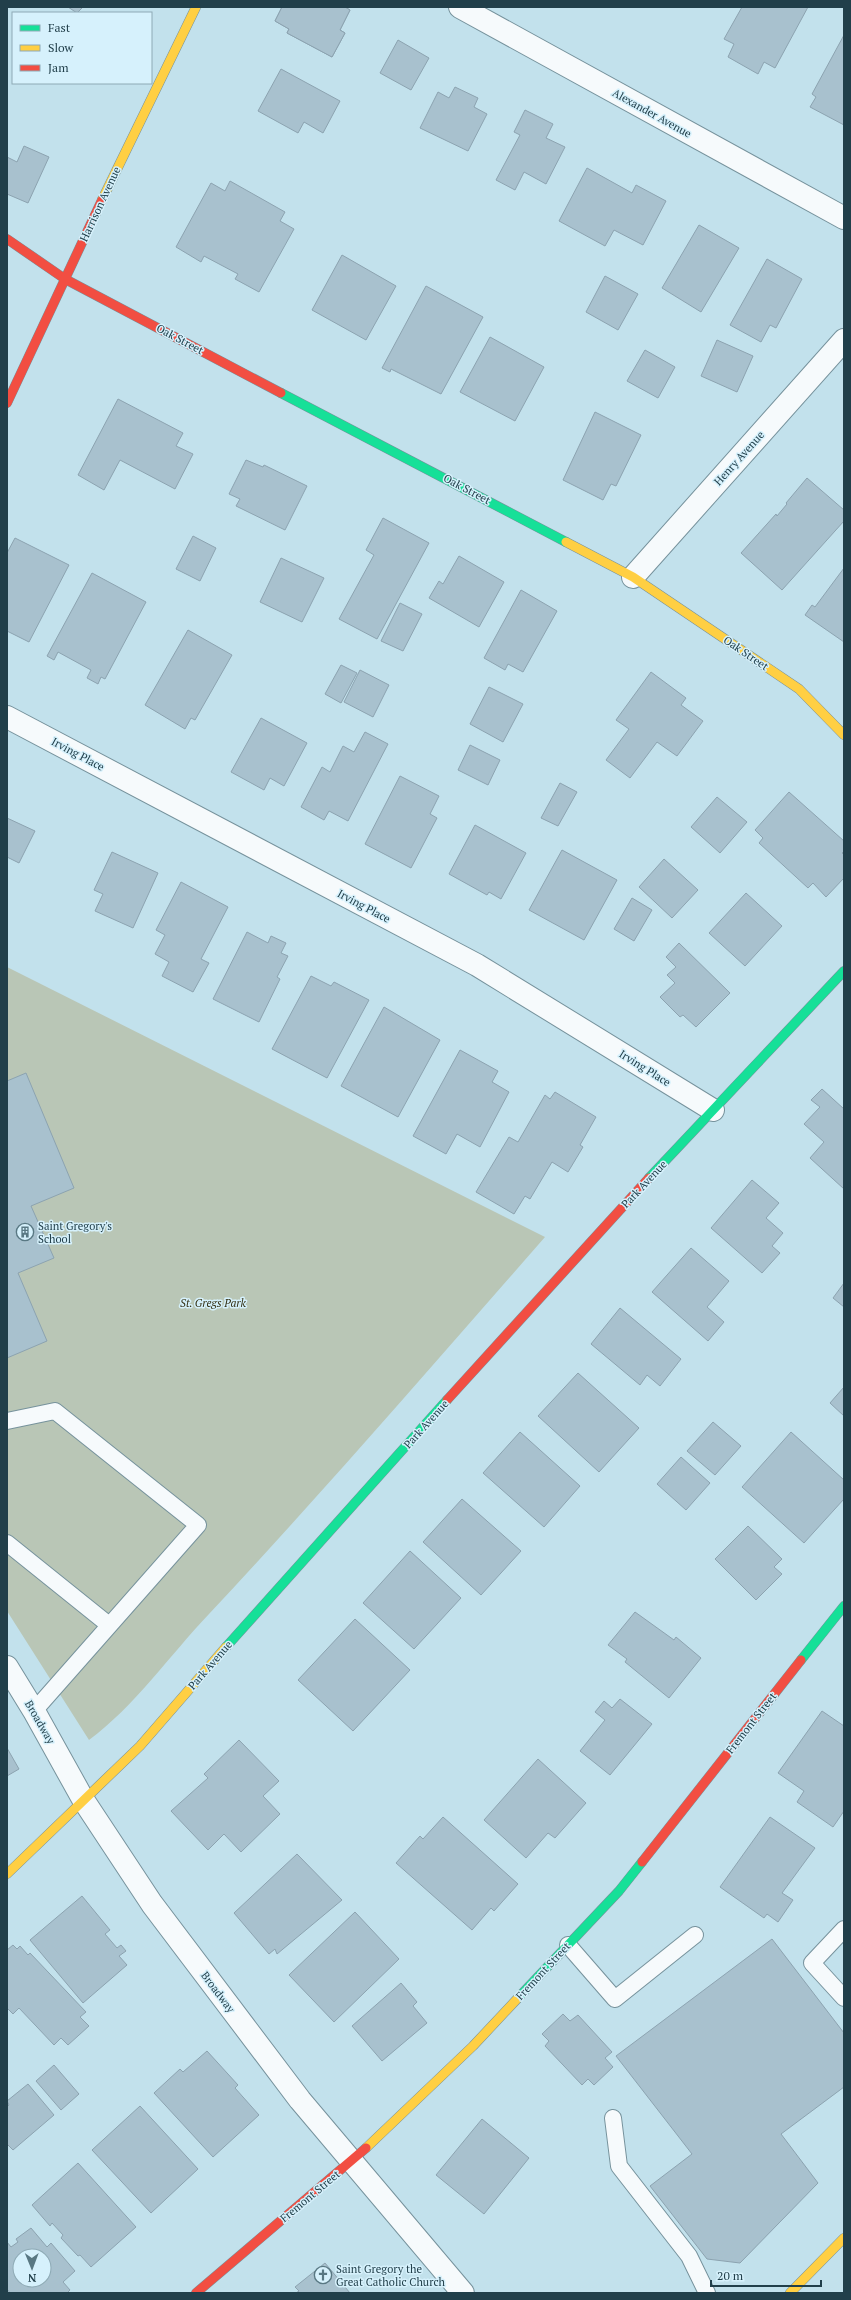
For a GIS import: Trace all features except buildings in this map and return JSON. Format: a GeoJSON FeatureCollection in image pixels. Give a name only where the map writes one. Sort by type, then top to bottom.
{"type":"FeatureCollection","features":[{"type":"Feature","properties":{"kind":"street","name":"Harrison Avenue"},"geometry":{"type":"LineString","coordinates":[[7,403],[129,143],[196,7]]}},
{"type":"Feature","properties":{"kind":"street","name":"Alexander Avenue"},"geometry":{"type":"LineString","coordinates":[[460,7],[844,218]]}},
{"type":"Feature","properties":{"kind":"street","name":"Oak Street"},"geometry":{"type":"LineString","coordinates":[[7,239],[66,279],[633,577],[799,688],[844,735]]}},
{"type":"Feature","properties":{"kind":"street","name":"Henry Avenue"},"geometry":{"type":"LineString","coordinates":[[633,577],[844,340]]}},
{"type":"Feature","properties":{"kind":"street","name":"Irving Place"},"geometry":{"type":"LineString","coordinates":[[7,717],[477,965],[713,1110]]}},
{"type":"Feature","properties":{"kind":"street","name":"Park Avenue"},"geometry":{"type":"LineString","coordinates":[[7,1874],[140,1746],[227,1645],[577,1255],[844,971]]}},
{"type":"Feature","properties":{"kind":"street","name":"Fremont Street"},"geometry":{"type":"LineString","coordinates":[[196,2293],[352,2161],[473,2046],[619,1891],[844,1606]]}},
{"type":"Feature","properties":{"kind":"street","name":"Broadway"},"geometry":{"type":"LineString","coordinates":[[7,1667],[34,1711],[84,1800],[152,1904],[300,2100],[463,2293]]}},
{"type":"Feature","properties":{"kind":"street"},"geometry":{"type":"LineString","coordinates":[[790,2293],[844,2238]]}},
{"type":"Feature","properties":{"kind":"lane"},"geometry":{"type":"LineString","coordinates":[[7,1421],[55,1411],[198,1525],[34,1711]]}},
{"type":"Feature","properties":{"kind":"lane"},"geometry":{"type":"LineString","coordinates":[[7,1543],[109,1625]]}},
{"type":"Feature","properties":{"kind":"lane"},"geometry":{"type":"LineString","coordinates":[[844,1929],[812,1963],[844,1998]]}},
{"type":"Feature","properties":{"kind":"lane"},"geometry":{"type":"LineString","coordinates":[[568,1945],[614,1999],[695,1935]]}},
{"type":"Feature","properties":{"kind":"lane"},"geometry":{"type":"LineString","coordinates":[[613,2118],[619,2166],[689,2256],[707,2293]]}},
{"type":"Feature","properties":{"kind":"green space","name":"St. Gregs Park"},"geometry":{"type":"Polygon","coordinates":[[[7,967],[545,1237],[337,1474],[194,1630],[137,1696],[106,1727],[89,1740],[7,1611],[7,967]]]}},
{"type":"Feature","properties":{"kind":"traffic: fast"},"geometry":{"type":"LineString","coordinates":[[281,393],[566,542]]}},
{"type":"Feature","properties":{"kind":"traffic: fast"},"geometry":{"type":"LineString","coordinates":[[649,1178],[844,971]]}},
{"type":"Feature","properties":{"kind":"traffic: fast"},"geometry":{"type":"LineString","coordinates":[[226,1647],[447,1400]]}},
{"type":"Feature","properties":{"kind":"traffic: fast"},"geometry":{"type":"LineString","coordinates":[[801,1660],[844,1606]]}},
{"type":"Feature","properties":{"kind":"traffic: fast"},"geometry":{"type":"LineString","coordinates":[[518,1998],[619,1891],[642,1862]]}},
{"type":"Feature","properties":{"kind":"traffic: slow"},"geometry":{"type":"LineString","coordinates":[[102,200],[196,7]]}},
{"type":"Feature","properties":{"kind":"traffic: slow"},"geometry":{"type":"LineString","coordinates":[[566,542],[633,577],[799,689],[844,735]]}},
{"type":"Feature","properties":{"kind":"traffic: slow"},"geometry":{"type":"LineString","coordinates":[[7,1874],[140,1746],[226,1647]]}},
{"type":"Feature","properties":{"kind":"traffic: slow"},"geometry":{"type":"LineString","coordinates":[[366,2148],[473,2046],[518,1998]]}},
{"type":"Feature","properties":{"kind":"traffic: slow"},"geometry":{"type":"LineString","coordinates":[[790,2293],[844,2238]]}},
{"type":"Feature","properties":{"kind":"traffic: jam"},"geometry":{"type":"LineString","coordinates":[[7,403],[102,200]]}},
{"type":"Feature","properties":{"kind":"traffic: jam"},"geometry":{"type":"LineString","coordinates":[[7,239],[65,279],[281,393]]}},
{"type":"Feature","properties":{"kind":"traffic: jam"},"geometry":{"type":"LineString","coordinates":[[447,1400],[649,1178]]}},
{"type":"Feature","properties":{"kind":"traffic: jam"},"geometry":{"type":"LineString","coordinates":[[642,1862],[801,1660]]}},
{"type":"Feature","properties":{"kind":"traffic: jam"},"geometry":{"type":"LineString","coordinates":[[196,2293],[366,2148]]}},
{"type":"Feature","properties":{"kind":"place","name":"Saint Gregory's School"},"geometry":{"type":"Point","coordinates":[25,1232]}},
{"type":"Feature","properties":{"kind":"place","name":"Saint Gregory the Great Catholic Church"},"geometry":{"type":"Point","coordinates":[323,2275]}}]}
